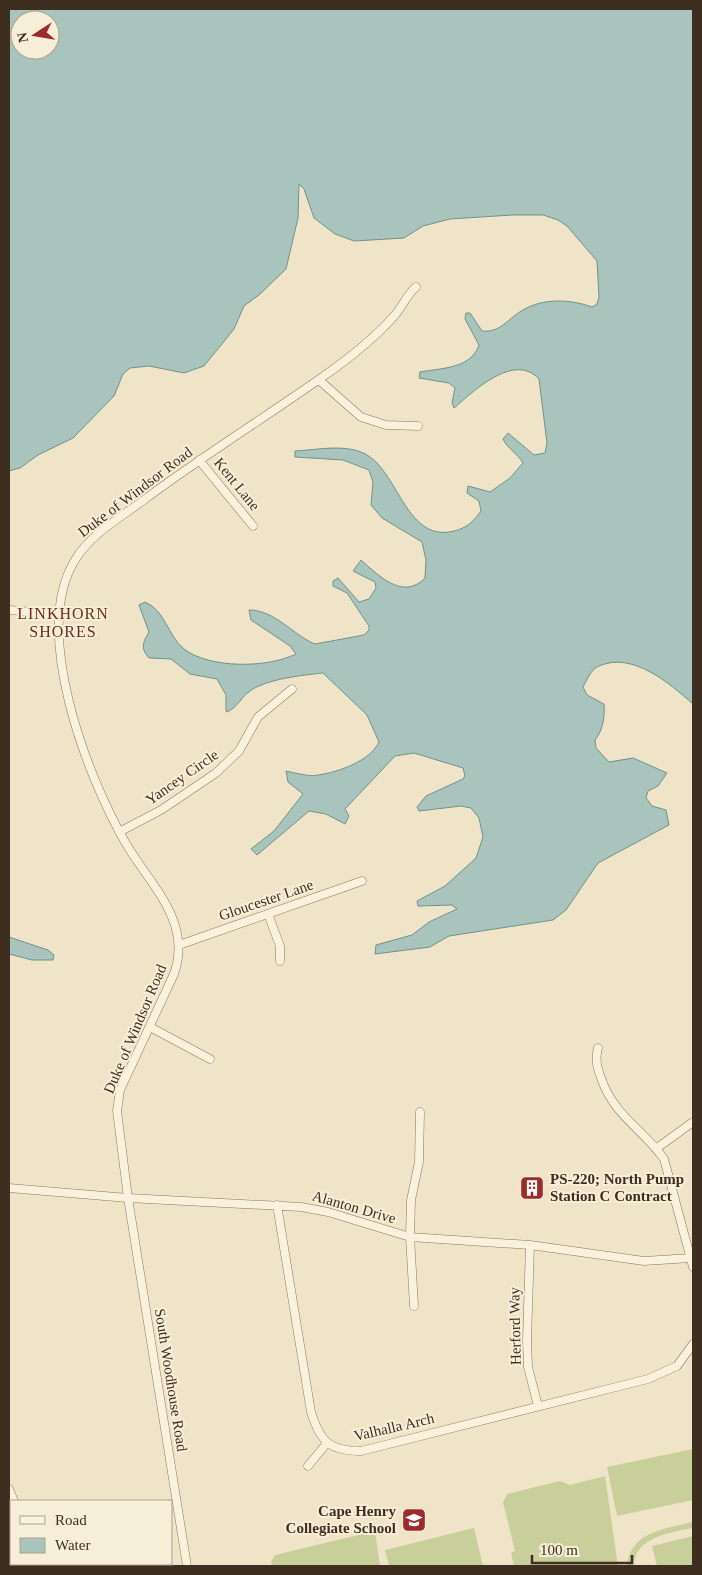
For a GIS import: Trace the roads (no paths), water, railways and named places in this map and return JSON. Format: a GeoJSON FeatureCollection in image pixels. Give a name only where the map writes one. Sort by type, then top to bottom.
{"type":"FeatureCollection","features":[{"type":"Feature","properties":{"kind":"street","name":"Duke of Windsor Road"},"geometry":{"type":"LineString","coordinates":[[128,1198],[117,1101],[174,974],[179,946],[172,916],[162,894],[132,854],[119,832],[87,755],[68,699],[58,643],[59,599],[68,572],[88,543],[199,460],[319,380],[360,350],[381,330],[416,286]]}},
{"type":"Feature","properties":{"kind":"street"},"geometry":{"type":"LineString","coordinates":[[319,380],[361,417],[386,425],[418,426]]}},
{"type":"Feature","properties":{"kind":"street","name":"Kent Lane"},"geometry":{"type":"LineString","coordinates":[[199,460],[253,526]]}},
{"type":"Feature","properties":{"kind":"street"},"geometry":{"type":"LineString","coordinates":[[9,610],[58,614]]}},
{"type":"Feature","properties":{"kind":"street","name":"Yancey Circle"},"geometry":{"type":"LineString","coordinates":[[119,832],[161,810],[216,773],[239,751],[264,711],[292,689]]}},
{"type":"Feature","properties":{"kind":"street","name":"Gloucester Lane"},"geometry":{"type":"LineString","coordinates":[[179,946],[362,880]]}},
{"type":"Feature","properties":{"kind":"street"},"geometry":{"type":"LineString","coordinates":[[268,914],[280,946],[280,961]]}},
{"type":"Feature","properties":{"kind":"street"},"geometry":{"type":"LineString","coordinates":[[150,1027],[210,1058]]}},
{"type":"Feature","properties":{"kind":"street"},"geometry":{"type":"LineString","coordinates":[[598,1048],[597,1066],[614,1105],[657,1148],[670,1173],[693,1267]]}},
{"type":"Feature","properties":{"kind":"street"},"geometry":{"type":"LineString","coordinates":[[414,1306],[410,1237],[411,1200],[419,1161],[420,1112]]}},
{"type":"Feature","properties":{"kind":"street"},"geometry":{"type":"LineString","coordinates":[[657,1148],[693,1122]]}},
{"type":"Feature","properties":{"kind":"street","name":"Alanton Drive"},"geometry":{"type":"LineString","coordinates":[[9,1188],[128,1198],[277,1205],[328,1212],[410,1237],[530,1245],[644,1261],[691,1258]]}},
{"type":"Feature","properties":{"kind":"street","name":"South Woodhouse Road"},"geometry":{"type":"LineString","coordinates":[[128,1198],[187,1566]]}},
{"type":"Feature","properties":{"kind":"street"},"geometry":{"type":"LineString","coordinates":[[277,1205],[311,1412],[318,1432],[327,1444],[308,1466]]}},
{"type":"Feature","properties":{"kind":"street","name":"Herford Way"},"geometry":{"type":"LineString","coordinates":[[530,1245],[526,1340],[528,1367],[538,1406]]}},
{"type":"Feature","properties":{"kind":"street","name":"Valhalla Arch"},"geometry":{"type":"LineString","coordinates":[[327,1444],[344,1451],[361,1451],[665,1373],[677,1366],[693,1344]]}},
{"type":"Feature","properties":{"kind":"street"},"geometry":{"type":"LineString","coordinates":[[9,1488],[14,1500]]}},
{"type":"Feature","properties":{"kind":"street"},"geometry":{"type":"LineString","coordinates":[[172,1526],[180,1525]]}},
{"type":"Feature","properties":{"kind":"water"},"geometry":{"type":"Polygon","coordinates":[[[9,9],[693,9],[693,704],[662,679],[638,666],[612,663],[596,667],[590,675],[583,687],[587,695],[604,704],[603,723],[595,740],[596,748],[609,762],[633,758],[667,773],[658,786],[648,791],[646,798],[652,806],[666,810],[669,825],[598,863],[566,910],[553,920],[449,936],[430,947],[375,954],[376,945],[412,935],[429,922],[457,909],[452,905],[418,906],[417,901],[445,886],[476,858],[483,837],[479,818],[471,808],[461,806],[419,811],[417,807],[426,796],[463,779],[465,776],[463,768],[414,753],[395,756],[345,809],[349,816],[345,824],[326,814],[309,811],[257,855],[251,849],[274,831],[303,794],[288,782],[286,771],[318,775],[344,768],[369,755],[379,742],[367,715],[323,673],[285,678],[265,683],[247,693],[227,712],[226,695],[217,679],[190,674],[171,659],[149,658],[144,651],[143,645],[149,632],[139,605],[145,602],[152,606],[184,649],[195,656],[223,663],[255,664],[284,659],[296,654],[290,646],[251,620],[249,610],[258,611],[276,618],[315,644],[364,635],[369,630],[369,626],[347,593],[333,586],[333,581],[338,578],[359,602],[369,599],[376,588],[375,582],[353,571],[361,560],[391,583],[408,587],[417,584],[425,578],[426,560],[422,542],[382,518],[371,505],[373,482],[369,470],[343,460],[295,457],[295,451],[341,448],[359,451],[378,464],[405,505],[425,527],[438,532],[454,531],[470,524],[481,511],[479,501],[467,493],[468,486],[490,492],[510,478],[523,463],[503,439],[508,433],[534,455],[545,453],[547,443],[539,379],[529,372],[518,370],[506,372],[483,384],[454,408],[452,403],[455,388],[449,383],[419,378],[420,372],[454,366],[469,359],[475,353],[479,345],[465,319],[466,313],[470,313],[482,331],[489,331],[499,327],[523,310],[539,303],[566,301],[592,307],[597,304],[599,297],[597,261],[567,226],[558,220],[543,215],[450,219],[423,226],[404,238],[354,241],[335,234],[314,218],[304,189],[299,184],[298,218],[286,269],[259,295],[244,306],[234,329],[204,366],[184,373],[149,366],[130,368],[123,374],[114,396],[73,438],[38,455],[20,468],[9,471],[9,9]]]}},
{"type":"Feature","properties":{"kind":"water"},"geometry":{"type":"Polygon","coordinates":[[[9,937],[48,950],[54,955],[53,960],[32,960],[9,954],[9,937]]]}},
{"type":"Feature","properties":{"kind":"place","name":"PS-220; North Pump Station C Contract"},"geometry":{"type":"Point","coordinates":[532,1188]}},
{"type":"Feature","properties":{"kind":"place","name":"Cape Henry Collegiate School"},"geometry":{"type":"Point","coordinates":[414,1520]}},
{"type":"Feature","properties":{"kind":"district","name":"LINKHORN SHORES"},"geometry":{"type":"Point","coordinates":[63,622]}}]}
